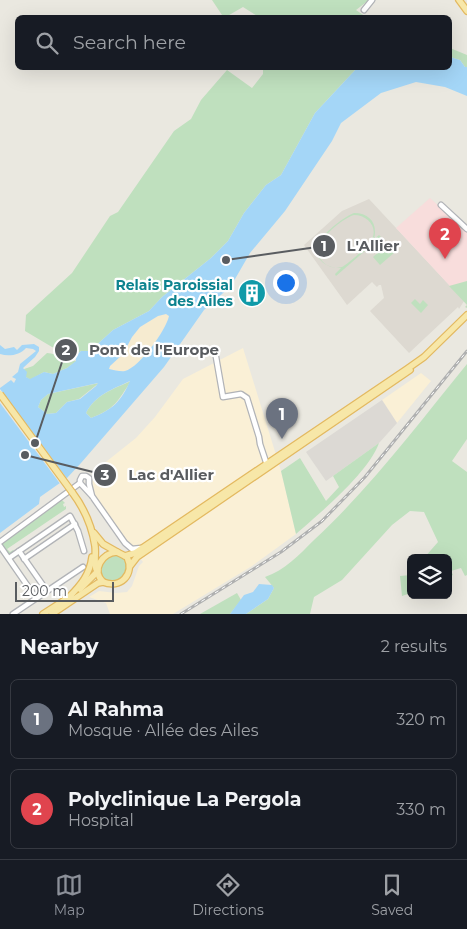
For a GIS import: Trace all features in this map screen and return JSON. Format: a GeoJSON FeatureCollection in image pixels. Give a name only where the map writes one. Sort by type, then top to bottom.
{"type":"FeatureCollection","features":[{"type":"Feature","properties":{"kind":"main road"},"geometry":{"type":"LineString","coordinates":[[459,0],[467,11]]}},
{"type":"Feature","properties":{"kind":"main road"},"geometry":{"type":"LineString","coordinates":[[52,614],[98,583],[110,584],[121,582],[128,574],[130,566],[137,557],[371,392],[424,357],[467,316]]}},
{"type":"Feature","properties":{"kind":"main road"},"geometry":{"type":"LineString","coordinates":[[91,528],[103,544],[117,552],[125,555],[135,553],[369,400],[414,367],[467,316]]}},
{"type":"Feature","properties":{"kind":"main road"},"geometry":{"type":"LineString","coordinates":[[0,394],[84,509],[95,547],[94,562],[103,582]]}},
{"type":"Feature","properties":{"kind":"main road"},"geometry":{"type":"LineString","coordinates":[[69,597],[87,576],[93,549],[91,528]]}},
{"type":"Feature","properties":{"kind":"main road"},"geometry":{"type":"LineString","coordinates":[[43,614],[80,590],[97,571],[104,557],[117,552]]}},
{"type":"Feature","properties":{"kind":"main road"},"geometry":{"type":"LineString","coordinates":[[125,555],[130,566]]}},
{"type":"Feature","properties":{"kind":"street"},"geometry":{"type":"LineString","coordinates":[[364,10],[372,0]]}},
{"type":"Feature","properties":{"kind":"street"},"geometry":{"type":"LineString","coordinates":[[440,205],[467,230]]}},
{"type":"Feature","properties":{"kind":"street"},"geometry":{"type":"LineString","coordinates":[[216,357],[223,397],[241,394],[247,398],[268,466]]}},
{"type":"Feature","properties":{"kind":"street"},"geometry":{"type":"LineString","coordinates":[[36,598],[0,544],[84,484],[126,545],[132,549],[141,548]]}},
{"type":"Feature","properties":{"kind":"street"},"geometry":{"type":"LineString","coordinates":[[9,558],[70,516],[75,524],[84,551]]}},
{"type":"Feature","properties":{"kind":"street"},"geometry":{"type":"LineString","coordinates":[[24,559],[75,524]]}},
{"type":"Feature","properties":{"kind":"street"},"geometry":{"type":"LineString","coordinates":[[117,552],[126,545]]}},
{"type":"Feature","properties":{"kind":"street"},"geometry":{"type":"LineString","coordinates":[[125,555],[126,545]]}},
{"type":"Feature","properties":{"kind":"street"},"geometry":{"type":"LineString","coordinates":[[19,551],[47,591]]}},
{"type":"Feature","properties":{"kind":"street"},"geometry":{"type":"LineString","coordinates":[[13,614],[83,567]]}},
{"type":"Feature","properties":{"kind":"shaded area"},"geometry":{"type":"Polygon","coordinates":[[[430,198],[467,232],[467,305],[396,228],[430,198]]]}},
{"type":"Feature","properties":{"kind":"shaded area"},"geometry":{"type":"Polygon","coordinates":[[[369,199],[464,301],[459,309],[458,307],[409,353],[370,311],[384,298],[381,285],[377,287],[372,282],[347,305],[304,245],[342,211],[369,199]]]}},
{"type":"Feature","properties":{"kind":"shaded area"},"geometry":{"type":"Polygon","coordinates":[[[243,348],[281,471],[296,534],[252,566],[173,614],[110,614],[106,603],[89,597],[99,591],[127,592],[132,586],[139,566],[143,562],[95,497],[92,481],[102,465],[136,438],[155,417],[183,379],[243,348]]]}},
{"type":"Feature","properties":{"kind":"shaded area"},"geometry":{"type":"Polygon","coordinates":[[[421,373],[431,381],[397,423],[382,400],[421,373]]]}},
{"type":"Feature","properties":{"kind":"shaded area"},"geometry":{"type":"Polygon","coordinates":[[[382,400],[397,423],[379,443],[326,481],[306,452],[382,400]]]}},
{"type":"Feature","properties":{"kind":"green space"},"geometry":{"type":"Polygon","coordinates":[[[212,0],[369,0],[356,10],[363,15],[256,15],[243,7],[229,15],[222,15],[212,0]]]}},
{"type":"Feature","properties":{"kind":"green space"},"geometry":{"type":"Polygon","coordinates":[[[452,49],[467,55],[467,67],[460,60],[452,58],[452,49]]]}},
{"type":"Feature","properties":{"kind":"green space"},"geometry":{"type":"Polygon","coordinates":[[[227,70],[252,88],[263,74],[263,70],[355,70],[315,113],[281,175],[266,185],[244,213],[228,241],[211,258],[162,297],[149,311],[113,330],[90,351],[81,351],[75,356],[52,347],[25,331],[26,315],[72,273],[110,216],[118,212],[174,131],[191,119],[201,100],[227,70]]]}},
{"type":"Feature","properties":{"kind":"green space"},"geometry":{"type":"Polygon","coordinates":[[[354,213],[364,215],[372,220],[375,229],[374,239],[379,235],[381,237],[336,276],[335,274],[341,268],[337,268],[348,263],[366,247],[371,241],[374,231],[371,223],[364,217],[354,215],[345,219],[325,236],[319,245],[320,259],[327,265],[321,261],[318,257],[317,247],[323,237],[341,221],[354,213]]]}},
{"type":"Feature","properties":{"kind":"green space"},"geometry":{"type":"Polygon","coordinates":[[[388,244],[395,252],[380,265],[373,257],[388,244]]]}},
{"type":"Feature","properties":{"kind":"green space"},"geometry":{"type":"Polygon","coordinates":[[[467,281],[467,305],[449,286],[467,281]]]}},
{"type":"Feature","properties":{"kind":"green space"},"geometry":{"type":"Polygon","coordinates":[[[415,299],[420,304],[423,300],[428,305],[421,313],[411,303],[415,299]]]}},
{"type":"Feature","properties":{"kind":"green space"},"geometry":{"type":"Polygon","coordinates":[[[47,353],[77,361],[53,374],[44,372],[30,380],[26,377],[24,369],[33,366],[47,353]]]}},
{"type":"Feature","properties":{"kind":"green space"},"geometry":{"type":"Polygon","coordinates":[[[467,364],[467,439],[452,461],[467,472],[467,575],[465,576],[461,568],[452,571],[452,554],[428,554],[438,542],[424,512],[410,511],[392,525],[342,580],[314,597],[310,614],[246,614],[268,599],[274,588],[265,577],[279,570],[297,556],[335,520],[394,455],[467,364]]]}},
{"type":"Feature","properties":{"kind":"green space"},"geometry":{"type":"Polygon","coordinates":[[[131,381],[119,399],[106,411],[91,418],[86,413],[99,397],[131,381]]]}},
{"type":"Feature","properties":{"kind":"green space"},"geometry":{"type":"Polygon","coordinates":[[[99,383],[79,399],[67,402],[56,413],[47,414],[38,407],[41,400],[48,394],[99,383]]]}},
{"type":"Feature","properties":{"kind":"green space"},"geometry":{"type":"Polygon","coordinates":[[[379,443],[374,454],[355,479],[296,534],[281,471],[300,458],[326,501],[339,487],[333,476],[379,443]]]}},
{"type":"Feature","properties":{"kind":"green space"},"geometry":{"type":"Polygon","coordinates":[[[61,499],[65,503],[63,504],[64,507],[66,506],[66,509],[7,549],[10,552],[13,550],[15,552],[9,554],[2,544],[61,499]]]}},
{"type":"Feature","properties":{"kind":"green space"},"geometry":{"type":"Polygon","coordinates":[[[113,555],[122,556],[127,564],[121,578],[113,582],[100,575],[103,561],[113,555]]]}},
{"type":"Feature","properties":{"kind":"green space"},"geometry":{"type":"Polygon","coordinates":[[[407,575],[407,594],[402,596],[400,576],[407,575]]]}},
{"type":"Feature","properties":{"kind":"green space"},"geometry":{"type":"Polygon","coordinates":[[[237,593],[241,600],[230,614],[200,614],[237,593]]]}},
{"type":"Feature","properties":{"kind":"sand"},"geometry":{"type":"Polygon","coordinates":[[[166,314],[169,316],[163,330],[151,348],[137,363],[125,371],[109,369],[123,354],[140,327],[158,316],[166,314]]]}},
{"type":"Feature","properties":{"kind":"water"},"geometry":{"type":"Polygon","coordinates":[[[452,58],[460,60],[467,67],[467,96],[445,87],[416,82],[381,93],[341,123],[332,141],[285,211],[250,253],[231,286],[204,310],[164,367],[67,478],[40,497],[39,504],[0,533],[0,388],[11,380],[14,383],[16,379],[12,377],[18,372],[20,364],[36,351],[26,348],[18,354],[3,355],[0,354],[0,345],[5,349],[14,347],[17,350],[22,345],[34,344],[39,347],[39,351],[23,368],[27,372],[26,377],[30,379],[44,372],[53,374],[67,368],[76,361],[75,356],[81,351],[90,351],[113,330],[149,311],[162,297],[211,258],[228,241],[244,213],[266,185],[281,175],[315,113],[355,70],[452,70],[452,58]],[[166,314],[158,316],[140,327],[123,354],[109,369],[125,371],[138,363],[152,347],[169,316],[166,314]],[[130,381],[99,397],[86,413],[91,418],[105,412],[119,400],[130,381]],[[98,383],[48,394],[41,400],[38,407],[47,414],[56,413],[67,402],[80,399],[98,383]]]}},
{"type":"Feature","properties":{"kind":"water"},"geometry":{"type":"Polygon","coordinates":[[[259,584],[272,585],[274,588],[268,599],[246,614],[230,614],[244,595],[253,592],[259,584]]]}},
{"type":"Feature","properties":{"kind":"pier"},"geometry":{"type":"Polygon","coordinates":[[[0,389],[68,480],[61,485],[0,403],[0,389]]]}},
{"type":"Feature","properties":{"kind":"railway"},"geometry":{"type":"LineString","coordinates":[[181,614],[281,552],[322,521],[365,477],[467,351]]}},
{"type":"Feature","properties":{"kind":"place","name":"Polyclinique La Pergola"},"geometry":{"type":"Point","coordinates":[445,259]}},
{"type":"Feature","properties":{"kind":"place","name":"L'Allier"},"geometry":{"type":"Point","coordinates":[226,260]}},
{"type":"Feature","properties":{"kind":"place","name":"Relais Paroissial des Ailes"},"geometry":{"type":"Point","coordinates":[252,293]}},
{"type":"Feature","properties":{"kind":"place","name":"Al Rahma"},"geometry":{"type":"Point","coordinates":[282,439]}},
{"type":"Feature","properties":{"kind":"place","name":"Pont de l'Europe"},"geometry":{"type":"Point","coordinates":[35,443]}},
{"type":"Feature","properties":{"kind":"place","name":"Lac d'Allier"},"geometry":{"type":"Point","coordinates":[25,455]}}]}
